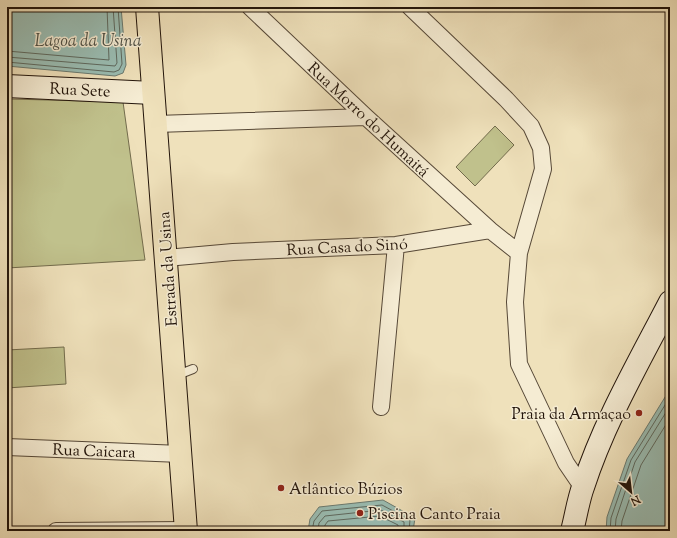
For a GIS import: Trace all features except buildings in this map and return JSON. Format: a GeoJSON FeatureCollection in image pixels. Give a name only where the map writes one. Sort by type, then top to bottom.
{"type":"FeatureCollection","features":[{"type":"Feature","properties":{"kind":"main road","name":"Estrada da Usina"},"geometry":{"type":"LineString","coordinates":[[147,7],[166,258],[184,373],[181,454],[186,531]]}},
{"type":"Feature","properties":{"kind":"street","name":"Rua Morro do Humaitá"},"geometry":{"type":"LineString","coordinates":[[250,7],[366,117],[490,230]]}},
{"type":"Feature","properties":{"kind":"street"},"geometry":{"type":"LineString","coordinates":[[410,7],[506,99],[531,126],[541,148],[543,169],[520,253],[515,302],[519,364],[566,463],[583,488]]}},
{"type":"Feature","properties":{"kind":"street","name":"Rua Sete"},"geometry":{"type":"LineString","coordinates":[[7,86],[153,93]]}},
{"type":"Feature","properties":{"kind":"street"},"geometry":{"type":"LineString","coordinates":[[156,124],[366,117]]}},
{"type":"Feature","properties":{"kind":"street"},"geometry":{"type":"LineString","coordinates":[[490,230],[520,253]]}},
{"type":"Feature","properties":{"kind":"street","name":"Rua Casa do Sinó"},"geometry":{"type":"LineString","coordinates":[[166,258],[233,252],[396,245],[490,230]]}},
{"type":"Feature","properties":{"kind":"street"},"geometry":{"type":"LineString","coordinates":[[381,407],[396,245]]}},
{"type":"Feature","properties":{"kind":"street"},"geometry":{"type":"LineString","coordinates":[[572,531],[583,488],[619,399],[670,302]]}},
{"type":"Feature","properties":{"kind":"street","name":"Rua Caicara"},"geometry":{"type":"LineString","coordinates":[[7,447],[181,454]]}},
{"type":"Feature","properties":{"kind":"street"},"geometry":{"type":"LineString","coordinates":[[56,531],[186,531]]}},
{"type":"Feature","properties":{"kind":"green space"},"geometry":{"type":"Polygon","coordinates":[[[10,99],[123,102],[145,260],[7,268],[7,102],[10,99]]]}},
{"type":"Feature","properties":{"kind":"green space"},"geometry":{"type":"Polygon","coordinates":[[[495,126],[514,145],[475,186],[456,167],[495,126]]]}},
{"type":"Feature","properties":{"kind":"green space"},"geometry":{"type":"Polygon","coordinates":[[[64,347],[66,384],[7,388],[7,350],[64,347]]]}},
{"type":"Feature","properties":{"kind":"water","name":"Lagoa da Usina"},"geometry":{"type":"Polygon","coordinates":[[[7,7],[121,7],[126,65],[123,73],[115,76],[7,66],[7,7]]]}},
{"type":"Feature","properties":{"kind":"water"},"geometry":{"type":"Polygon","coordinates":[[[670,389],[670,531],[606,531],[607,517],[627,459],[670,389]]]}},
{"type":"Feature","properties":{"kind":"water","name":"Piscina Canto Praia"},"geometry":{"type":"Polygon","coordinates":[[[383,500],[415,518],[413,531],[308,531],[310,519],[319,507],[383,500]]]}},
{"type":"Feature","properties":{"kind":"place","name":"Praia da Armaçao"},"geometry":{"type":"Point","coordinates":[639,413]}},
{"type":"Feature","properties":{"kind":"place","name":"Atlântico Búzios"},"geometry":{"type":"Point","coordinates":[281,488]}},
{"type":"Feature","properties":{"kind":"place","name":"Piscina Canto Praia"},"geometry":{"type":"Point","coordinates":[360,513]}}]}
